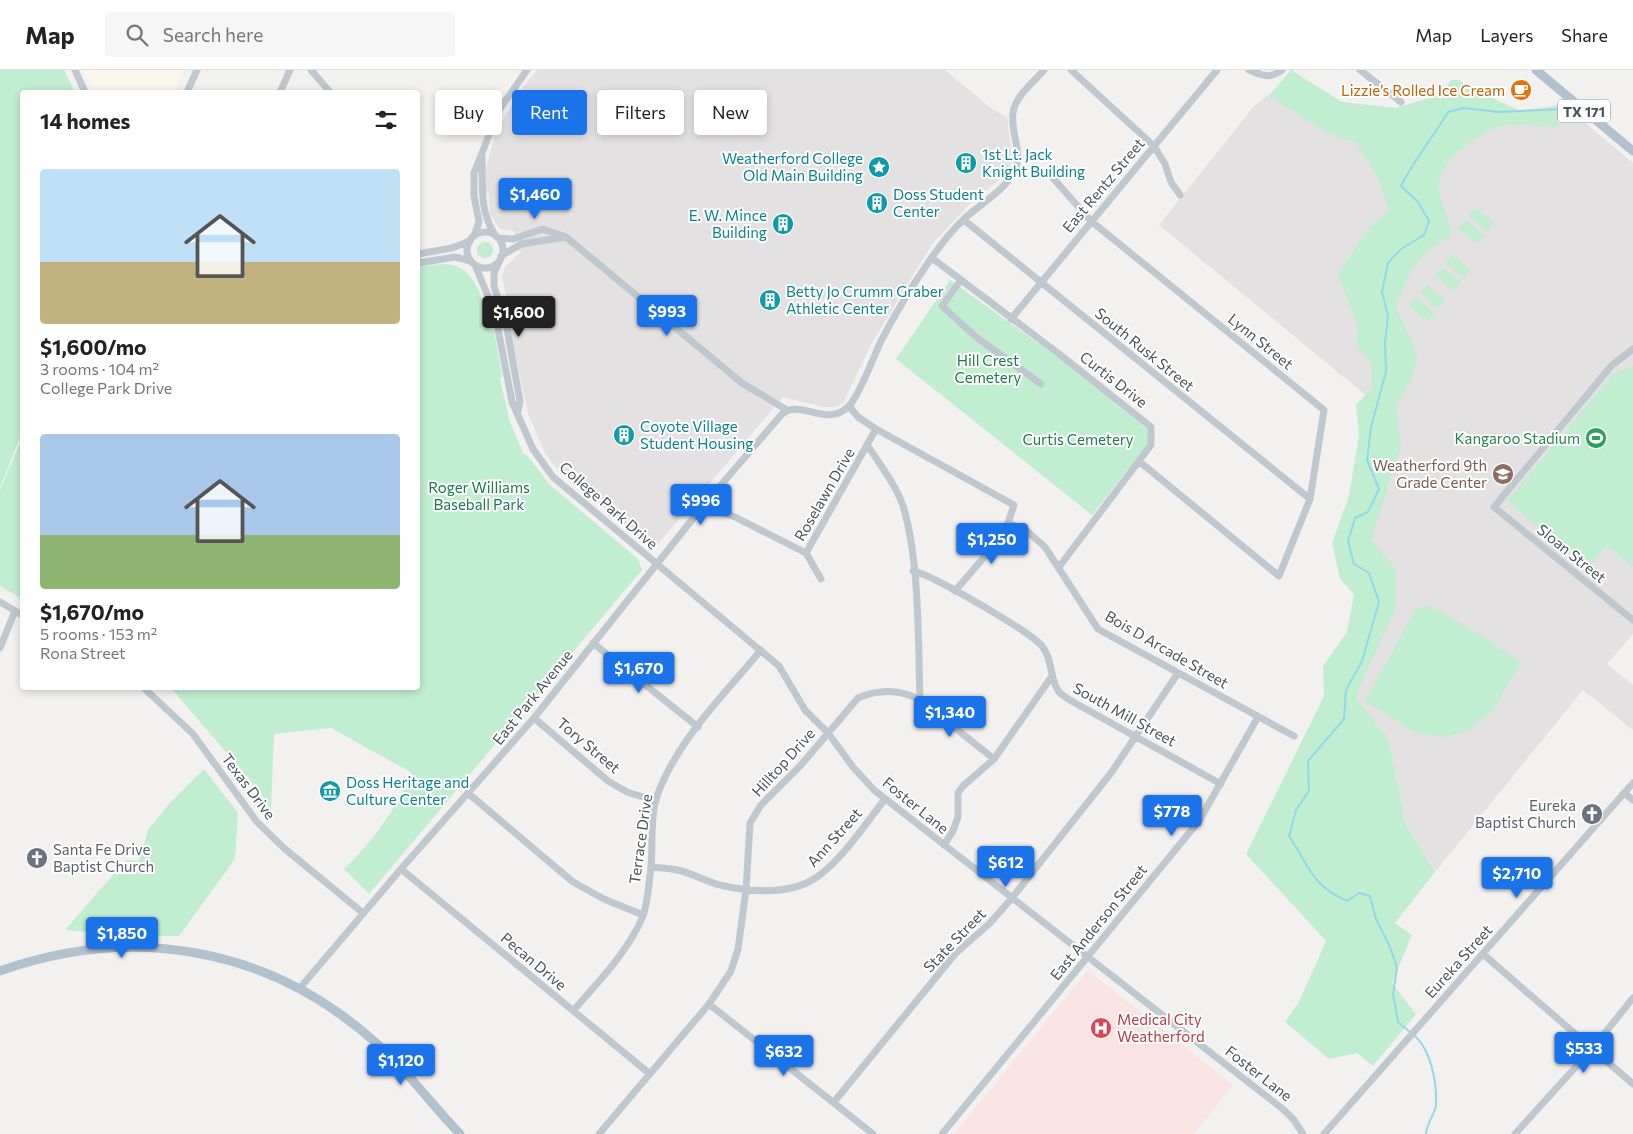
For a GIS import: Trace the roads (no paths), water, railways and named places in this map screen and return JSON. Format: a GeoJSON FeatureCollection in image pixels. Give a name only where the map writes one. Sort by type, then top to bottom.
{"type":"FeatureCollection","features":[{"type":"Feature","properties":{"kind":"main road","name":"TX 171"},"geometry":{"type":"LineString","coordinates":[[1536,70],[1633,151]]}},
{"type":"Feature","properties":{"kind":"main road"},"geometry":{"type":"LineString","coordinates":[[0,972],[45,956],[126,946],[158,948],[221,958],[257,969],[300,988],[345,1016],[377,1043],[460,1134]]}},
{"type":"Feature","properties":{"kind":"street"},"geometry":{"type":"LineString","coordinates":[[75,70],[84,90]]}},
{"type":"Feature","properties":{"kind":"street"},"geometry":{"type":"LineString","coordinates":[[188,90],[197,70]]}},
{"type":"Feature","properties":{"kind":"street"},"geometry":{"type":"LineString","coordinates":[[281,90],[290,70]]}},
{"type":"Feature","properties":{"kind":"street"},"geometry":{"type":"LineString","coordinates":[[311,70],[328,90]]}},
{"type":"Feature","properties":{"kind":"street"},"geometry":{"type":"LineString","coordinates":[[473,263],[467,253],[479,222],[474,196],[474,173],[499,110],[527,70]]}},
{"type":"Feature","properties":{"kind":"street"},"geometry":{"type":"LineString","coordinates":[[420,254],[452,248],[482,233],[512,239],[544,228],[566,237],[742,383],[787,410],[829,416],[836,415],[849,406],[883,338],[932,258],[964,220],[1004,185],[1013,174],[1017,165],[1013,112],[1021,95],[1044,70]]}},
{"type":"Feature","properties":{"kind":"street"},"geometry":{"type":"LineString","coordinates":[[1071,70],[1154,146],[1165,164],[1171,182],[1180,195]]}},
{"type":"Feature","properties":{"kind":"street","name":"East Rentz Street"},"geometry":{"type":"LineString","coordinates":[[1011,319],[1218,70]]}},
{"type":"Feature","properties":{"kind":"street"},"geometry":{"type":"LineString","coordinates":[[1249,70],[1265,77],[1274,76],[1282,70]]}},
{"type":"Feature","properties":{"kind":"street"},"geometry":{"type":"LineString","coordinates":[[1360,70],[1401,102]]}},
{"type":"Feature","properties":{"kind":"street"},"geometry":{"type":"LineString","coordinates":[[482,154],[482,204],[487,223],[502,244],[501,258]]}},
{"type":"Feature","properties":{"kind":"street","name":"Lynn Street"},"geometry":{"type":"LineString","coordinates":[[1052,177],[1091,221],[1324,410],[1310,499],[1279,576],[1140,462]]}},
{"type":"Feature","properties":{"kind":"street","name":"South Rusk Street"},"geometry":{"type":"LineString","coordinates":[[964,220],[1310,499]]}},
{"type":"Feature","properties":{"kind":"street"},"geometry":{"type":"LineString","coordinates":[[420,263],[455,257],[486,268],[521,244],[566,237]]}},
{"type":"Feature","properties":{"kind":"street","name":"College Park Drive"},"geometry":{"type":"LineString","coordinates":[[501,258],[494,273],[494,286],[506,329],[520,400],[518,411]]}},
{"type":"Feature","properties":{"kind":"street","name":"Curtis Drive"},"geometry":{"type":"LineString","coordinates":[[932,258],[1146,422],[1151,428],[1151,445],[1140,462],[1059,566]]}},
{"type":"Feature","properties":{"kind":"street","name":"College Park Drive"},"geometry":{"type":"LineString","coordinates":[[473,263],[495,313],[512,402],[518,411],[530,443],[553,477],[657,564]]}},
{"type":"Feature","properties":{"kind":"street"},"geometry":{"type":"LineString","coordinates":[[961,280],[942,306],[976,337],[1041,384]]}},
{"type":"Feature","properties":{"kind":"street","name":"Sloan Street"},"geometry":{"type":"LineString","coordinates":[[1633,349],[1612,365],[1494,507],[1633,620]]}},
{"type":"Feature","properties":{"kind":"street"},"geometry":{"type":"LineString","coordinates":[[849,406],[858,417],[876,429],[1014,505],[1008,523],[992,548],[954,591]]}},
{"type":"Feature","properties":{"kind":"street","name":"East Park Avenue"},"geometry":{"type":"LineString","coordinates":[[300,988],[401,869],[534,718],[703,506],[787,410]]}},
{"type":"Feature","properties":{"kind":"street","name":"Roselawn Drive"},"geometry":{"type":"LineString","coordinates":[[703,506],[735,517],[806,552],[876,429]]}},
{"type":"Feature","properties":{"kind":"street"},"geometry":{"type":"LineString","coordinates":[[868,446],[902,504],[913,571],[920,700]]}},
{"type":"Feature","properties":{"kind":"street","name":"Bois D Arcade Street"},"geometry":{"type":"LineString","coordinates":[[1008,523],[1028,532],[1045,547],[1098,629],[1294,736]]}},
{"type":"Feature","properties":{"kind":"street"},"geometry":{"type":"LineString","coordinates":[[806,552],[821,579]]}},
{"type":"Feature","properties":{"kind":"street","name":"Foster Lane"},"geometry":{"type":"LineString","coordinates":[[657,564],[779,666],[805,710],[828,733],[863,779],[885,799],[1284,1110],[1294,1120],[1303,1134]]}},
{"type":"Feature","properties":{"kind":"street","name":"South Mill Street"},"geometry":{"type":"LineString","coordinates":[[913,571],[954,591],[1025,632],[1042,646],[1050,660],[1052,676],[1060,692],[1075,703],[1221,784]]}},
{"type":"Feature","properties":{"kind":"street"},"geometry":{"type":"LineString","coordinates":[[0,602],[20,614]]}},
{"type":"Feature","properties":{"kind":"street"},"geometry":{"type":"LineString","coordinates":[[0,648],[15,611]]}},
{"type":"Feature","properties":{"kind":"street"},"geometry":{"type":"LineString","coordinates":[[593,643],[698,726]]}},
{"type":"Feature","properties":{"kind":"street","name":"Terrace Drive"},"geometry":{"type":"LineString","coordinates":[[573,1011],[617,959],[644,915],[651,867],[656,801],[665,778],[698,726],[761,650]]}},
{"type":"Feature","properties":{"kind":"street","name":"State Street"},"geometry":{"type":"LineString","coordinates":[[834,1102],[955,954],[990,922],[1012,898],[1111,773],[1178,673]]}},
{"type":"Feature","properties":{"kind":"street"},"geometry":{"type":"LineString","coordinates":[[944,845],[953,831],[958,817],[958,793],[963,786],[994,759],[1052,676]]}},
{"type":"Feature","properties":{"kind":"street","name":"Texas Drive"},"geometry":{"type":"LineString","coordinates":[[146,690],[193,734],[257,822],[285,849],[363,913]]}},
{"type":"Feature","properties":{"kind":"street","name":"Hilltop Drive"},"geometry":{"type":"LineString","coordinates":[[599,1134],[709,1004],[731,971],[738,949],[746,890],[750,823],[761,805],[858,698],[871,692],[904,692],[920,700],[994,759]]}},
{"type":"Feature","properties":{"kind":"street","name":"East Anderson Street"},"geometry":{"type":"LineString","coordinates":[[942,1134],[1199,820],[1258,717]]}},
{"type":"Feature","properties":{"kind":"street","name":"Tory Street"},"geometry":{"type":"LineString","coordinates":[[534,718],[608,781],[627,792],[656,801]]}},
{"type":"Feature","properties":{"kind":"street","name":"Eureka Street"},"geometry":{"type":"LineString","coordinates":[[1324,1134],[1633,783]]}},
{"type":"Feature","properties":{"kind":"street"},"geometry":{"type":"LineString","coordinates":[[1624,793],[1633,800]]}},
{"type":"Feature","properties":{"kind":"street"},"geometry":{"type":"LineString","coordinates":[[469,794],[573,882],[604,899],[644,915]]}},
{"type":"Feature","properties":{"kind":"street","name":"Ann Street"},"geometry":{"type":"LineString","coordinates":[[651,867],[678,870],[722,886],[746,890],[770,891],[796,886],[817,878],[839,855],[885,799]]}},
{"type":"Feature","properties":{"kind":"street","name":"Pecan Drive"},"geometry":{"type":"LineString","coordinates":[[401,869],[650,1074]]}},
{"type":"Feature","properties":{"kind":"street"},"geometry":{"type":"LineString","coordinates":[[1483,954],[1633,1084]]}},
{"type":"Feature","properties":{"kind":"street"},"geometry":{"type":"LineString","coordinates":[[1515,1134],[1592,1049],[1633,998]]}},
{"type":"Feature","properties":{"kind":"street"},"geometry":{"type":"LineString","coordinates":[[709,1004],[872,1134]]}},
{"type":"Feature","properties":{"kind":"waterway"},"geometry":{"type":"LineString","coordinates":[[1410,1032],[1398,1022],[1393,994],[1397,968],[1390,947],[1376,919],[1370,896],[1359,893],[1347,901],[1335,895],[1312,874],[1289,836],[1296,810],[1309,791],[1308,761],[1344,719],[1346,690],[1362,661],[1379,602],[1369,573],[1354,564],[1348,541],[1355,518],[1368,512],[1379,489],[1367,460],[1371,427],[1386,372],[1385,342],[1388,316],[1382,292],[1388,263],[1401,249],[1424,235],[1429,221],[1418,202],[1401,186],[1448,112],[1464,108],[1498,112],[1565,109]]}},
{"type":"Feature","properties":{"kind":"waterway"},"geometry":{"type":"LineString","coordinates":[[1414,1035],[1425,1049],[1434,1077],[1436,1105],[1426,1134]]}},
{"type":"Feature","properties":{"kind":"place","name":"Lizzie’s Rolled Ice Cream"},"geometry":{"type":"Point","coordinates":[1521,90]}},
{"type":"Feature","properties":{"kind":"place","name":"1st Lt. Jack Knight Building"},"geometry":{"type":"Point","coordinates":[966,163]}},
{"type":"Feature","properties":{"kind":"place","name":"Weatherford College Old Main Building"},"geometry":{"type":"Point","coordinates":[879,167]}},
{"type":"Feature","properties":{"kind":"place","name":"Doss Student Center"},"geometry":{"type":"Point","coordinates":[877,203]}},
{"type":"Feature","properties":{"kind":"place","name":"E. W. Mince Building"},"geometry":{"type":"Point","coordinates":[783,224]}},
{"type":"Feature","properties":{"kind":"place","name":"Betty Jo Crumm Graber Athletic Center"},"geometry":{"type":"Point","coordinates":[770,300]}},
{"type":"Feature","properties":{"kind":"place","name":"Coyote Village Student Housing"},"geometry":{"type":"Point","coordinates":[624,435]}},
{"type":"Feature","properties":{"kind":"place","name":"Kangaroo Stadium"},"geometry":{"type":"Point","coordinates":[1596,438]}},
{"type":"Feature","properties":{"kind":"place","name":"Weatherford 9th Grade Center"},"geometry":{"type":"Point","coordinates":[1503,474]}},
{"type":"Feature","properties":{"kind":"place","name":"Doss Heritage and Culture Center"},"geometry":{"type":"Point","coordinates":[330,791]}},
{"type":"Feature","properties":{"kind":"place","name":"Eureka Baptist Church"},"geometry":{"type":"Point","coordinates":[1592,814]}},
{"type":"Feature","properties":{"kind":"place","name":"Santa Fe Drive Baptist Church"},"geometry":{"type":"Point","coordinates":[37,858]}},
{"type":"Feature","properties":{"kind":"place","name":"Medical City Weatherford"},"geometry":{"type":"Point","coordinates":[1101,1028]}},
{"type":"Feature","properties":{"kind":"park label","name":"Hill Crest Cemetery"},"geometry":{"type":"Point","coordinates":[988,368]}},
{"type":"Feature","properties":{"kind":"park label","name":"Curtis Cemetery"},"geometry":{"type":"Point","coordinates":[1078,439]}},
{"type":"Feature","properties":{"kind":"park label","name":"Roger Williams Baseball Park"},"geometry":{"type":"Point","coordinates":[479,496]}}]}
